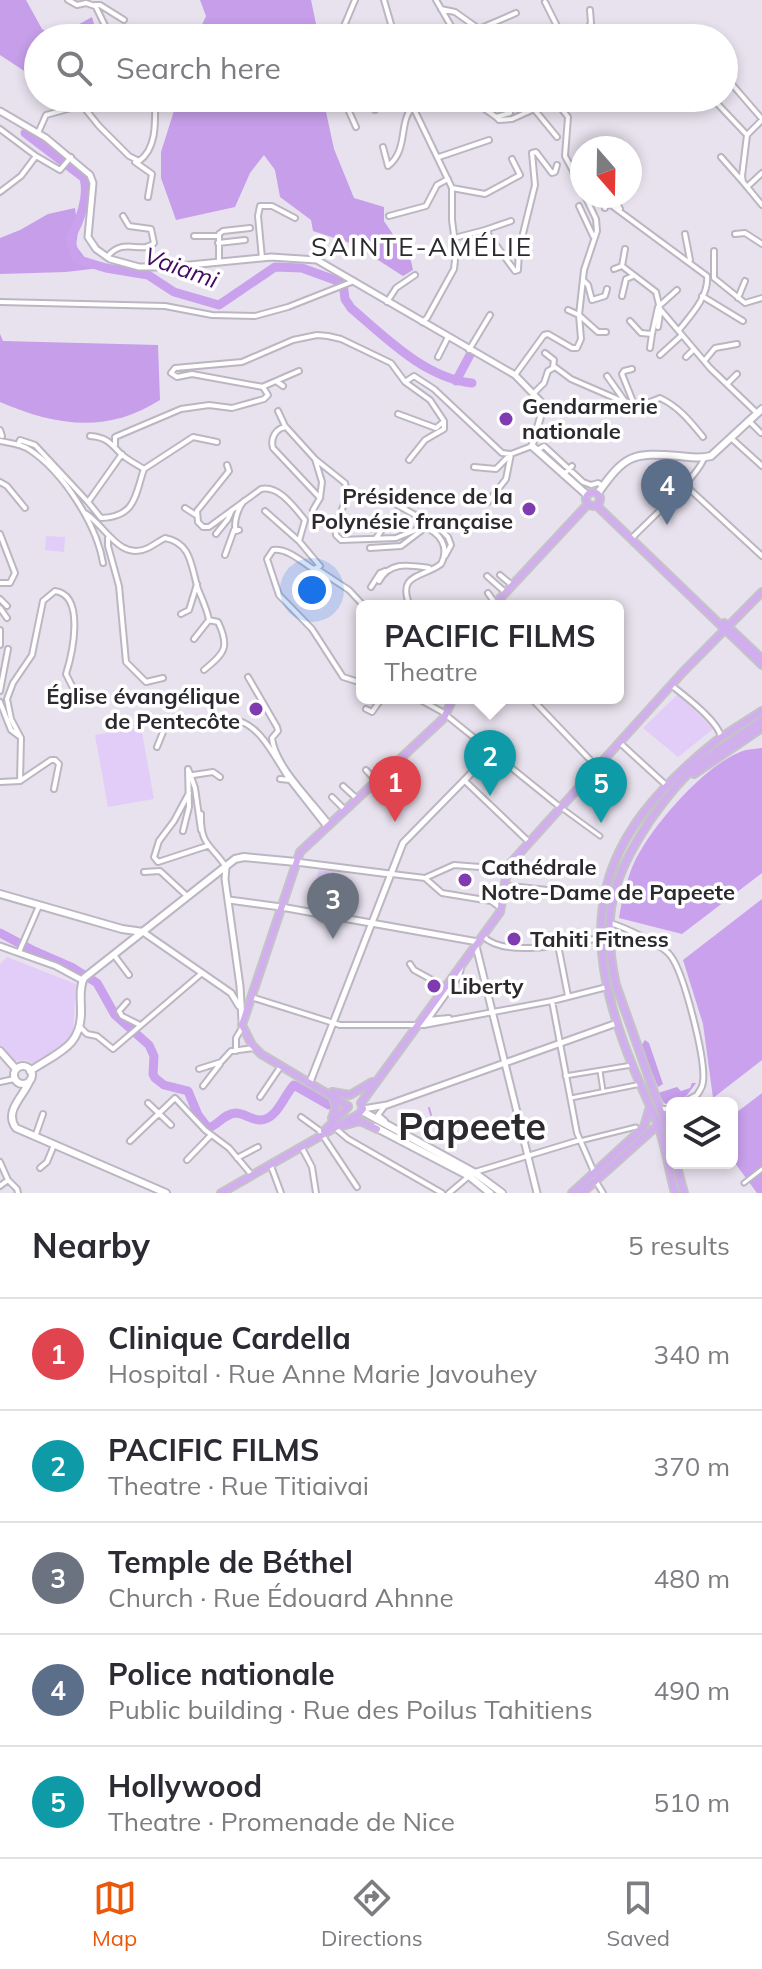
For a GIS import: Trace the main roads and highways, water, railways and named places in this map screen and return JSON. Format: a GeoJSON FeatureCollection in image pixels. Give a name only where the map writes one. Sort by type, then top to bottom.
{"type":"FeatureCollection","features":[{"type":"Feature","properties":{"kind":"main road"},"geometry":{"type":"LineString","coordinates":[[598,493],[627,459],[635,455],[711,456],[760,411]]}},
{"type":"Feature","properties":{"kind":"main road"},"geometry":{"type":"LineString","coordinates":[[498,600],[588,504],[587,495],[568,470],[534,448]]}},
{"type":"Feature","properties":{"kind":"main road"},"geometry":{"type":"LineString","coordinates":[[587,495],[598,493]]}},
{"type":"Feature","properties":{"kind":"main road"},"geometry":{"type":"LineString","coordinates":[[596,505],[600,499],[598,493]]}},
{"type":"Feature","properties":{"kind":"main road"},"geometry":{"type":"LineString","coordinates":[[588,504],[596,505],[762,662]]}},
{"type":"Feature","properties":{"kind":"main road"},"geometry":{"type":"LineString","coordinates":[[223,1193],[360,1111],[376,1080],[423,1023],[502,908],[505,873],[529,842],[725,627],[762,592]]}},
{"type":"Feature","properties":{"kind":"main road"},"geometry":{"type":"LineString","coordinates":[[450,704],[445,715],[309,842],[296,862],[242,1026],[255,1048],[321,1088],[348,1107],[350,1113],[360,1111],[424,1145],[502,1193]]}},
{"type":"Feature","properties":{"kind":"main road"},"geometry":{"type":"LineString","coordinates":[[675,1193],[658,1125],[632,1065],[607,987],[600,938],[603,896],[622,845],[667,786],[721,738],[762,715]]}},
{"type":"Feature","properties":{"kind":"main road"},"geometry":{"type":"LineString","coordinates":[[688,767],[762,715]]}},
{"type":"Feature","properties":{"kind":"main road"},"geometry":{"type":"LineString","coordinates":[[666,1123],[616,985],[610,959],[610,923],[619,874],[628,852],[677,785],[762,715]]}},
{"type":"Feature","properties":{"kind":"main road"},"geometry":{"type":"LineString","coordinates":[[659,807],[705,766],[762,728]]}},
{"type":"Feature","properties":{"kind":"main road"},"geometry":{"type":"LineString","coordinates":[[30,1071],[73,1041],[81,1028],[85,977],[235,859],[244,857],[296,862]]}},
{"type":"Feature","properties":{"kind":"main road"},"geometry":{"type":"LineString","coordinates":[[0,894],[128,931],[143,932]]}},
{"type":"Feature","properties":{"kind":"main road"},"geometry":{"type":"LineString","coordinates":[[0,1051],[16,1069],[19,1096],[11,1123],[17,1129],[166,1193]]}},
{"type":"Feature","properties":{"kind":"main road"},"geometry":{"type":"LineString","coordinates":[[16,1069],[23,1066],[30,1071]]}},
{"type":"Feature","properties":{"kind":"main road"},"geometry":{"type":"LineString","coordinates":[[19,1096],[27,1088],[30,1071]]}},
{"type":"Feature","properties":{"kind":"main road"},"geometry":{"type":"LineString","coordinates":[[16,1080],[24,1084],[30,1080]]}},
{"type":"Feature","properties":{"kind":"main road"},"geometry":{"type":"LineString","coordinates":[[321,1088],[347,1096],[376,1080]]}},
{"type":"Feature","properties":{"kind":"main road"},"geometry":{"type":"LineString","coordinates":[[327,1130],[335,1113],[332,1096]]}},
{"type":"Feature","properties":{"kind":"main road"},"geometry":{"type":"LineString","coordinates":[[327,1130],[354,1101],[377,1129]]}},
{"type":"Feature","properties":{"kind":"main road"},"geometry":{"type":"LineString","coordinates":[[582,1193],[644,1127],[649,1106]]}},
{"type":"Feature","properties":{"kind":"main road"},"geometry":{"type":"LineString","coordinates":[[572,1193],[665,1120]]}},
{"type":"Feature","properties":{"kind":"main road"},"geometry":{"type":"LineString","coordinates":[[327,1130],[360,1121],[471,1174],[490,1193]]}},
{"type":"Feature","properties":{"kind":"main road"},"geometry":{"type":"LineString","coordinates":[[678,1169],[684,1193]]}},
{"type":"Feature","properties":{"kind":"waterway","name":"Vaiami"},"geometry":{"type":"LineString","coordinates":[[25,133],[84,178],[83,209],[70,238],[76,259],[148,275],[174,292],[219,305],[275,267],[302,268],[343,283],[345,299],[351,308],[407,355],[438,373],[472,383]]}},
{"type":"Feature","properties":{"kind":"waterway"},"geometry":{"type":"LineString","coordinates":[[456,381],[472,351]]}},
{"type":"Feature","properties":{"kind":"waterway"},"geometry":{"type":"LineString","coordinates":[[0,933],[97,983],[115,1015],[149,1045],[154,1056],[155,1078],[164,1085],[188,1091],[198,1115],[208,1128],[236,1113],[257,1120],[266,1119],[276,1112],[294,1085],[329,1105]]}},
{"type":"Feature","properties":{"kind":"waterway"},"geometry":{"type":"LineString","coordinates":[[429,1108],[431,1115]]}},
{"type":"Feature","properties":{"kind":"place","name":"Gendarmerie nationale"},"geometry":{"type":"Point","coordinates":[506,419]}},
{"type":"Feature","properties":{"kind":"place","name":"Présidence de la Polynésie française"},"geometry":{"type":"Point","coordinates":[529,509]}},
{"type":"Feature","properties":{"kind":"place","name":"Police nationale"},"geometry":{"type":"Point","coordinates":[667,525]}},
{"type":"Feature","properties":{"kind":"place","name":"Église évangélique de Pentecôte"},"geometry":{"type":"Point","coordinates":[256,709]}},
{"type":"Feature","properties":{"kind":"place","name":"PACIFIC FILMS"},"geometry":{"type":"Point","coordinates":[490,796]}},
{"type":"Feature","properties":{"kind":"place","name":"Clinique Cardella"},"geometry":{"type":"Point","coordinates":[395,822]}},
{"type":"Feature","properties":{"kind":"place","name":"Hollywood"},"geometry":{"type":"Point","coordinates":[601,823]}},
{"type":"Feature","properties":{"kind":"place","name":"Cathédrale Notre-Dame de Papeete"},"geometry":{"type":"Point","coordinates":[465,880]}},
{"type":"Feature","properties":{"kind":"place","name":"Temple de Béthel"},"geometry":{"type":"Point","coordinates":[333,939]}},
{"type":"Feature","properties":{"kind":"place","name":"Tahiti Fitness"},"geometry":{"type":"Point","coordinates":[514,939]}},
{"type":"Feature","properties":{"kind":"place","name":"Liberty"},"geometry":{"type":"Point","coordinates":[434,986]}},
{"type":"Feature","properties":{"kind":"district","name":"SAINTE-AMÉLIE"},"geometry":{"type":"Point","coordinates":[422,247]}},
{"type":"Feature","properties":{"kind":"district","name":"Papeete"},"geometry":{"type":"Point","coordinates":[472,1127]}}]}
